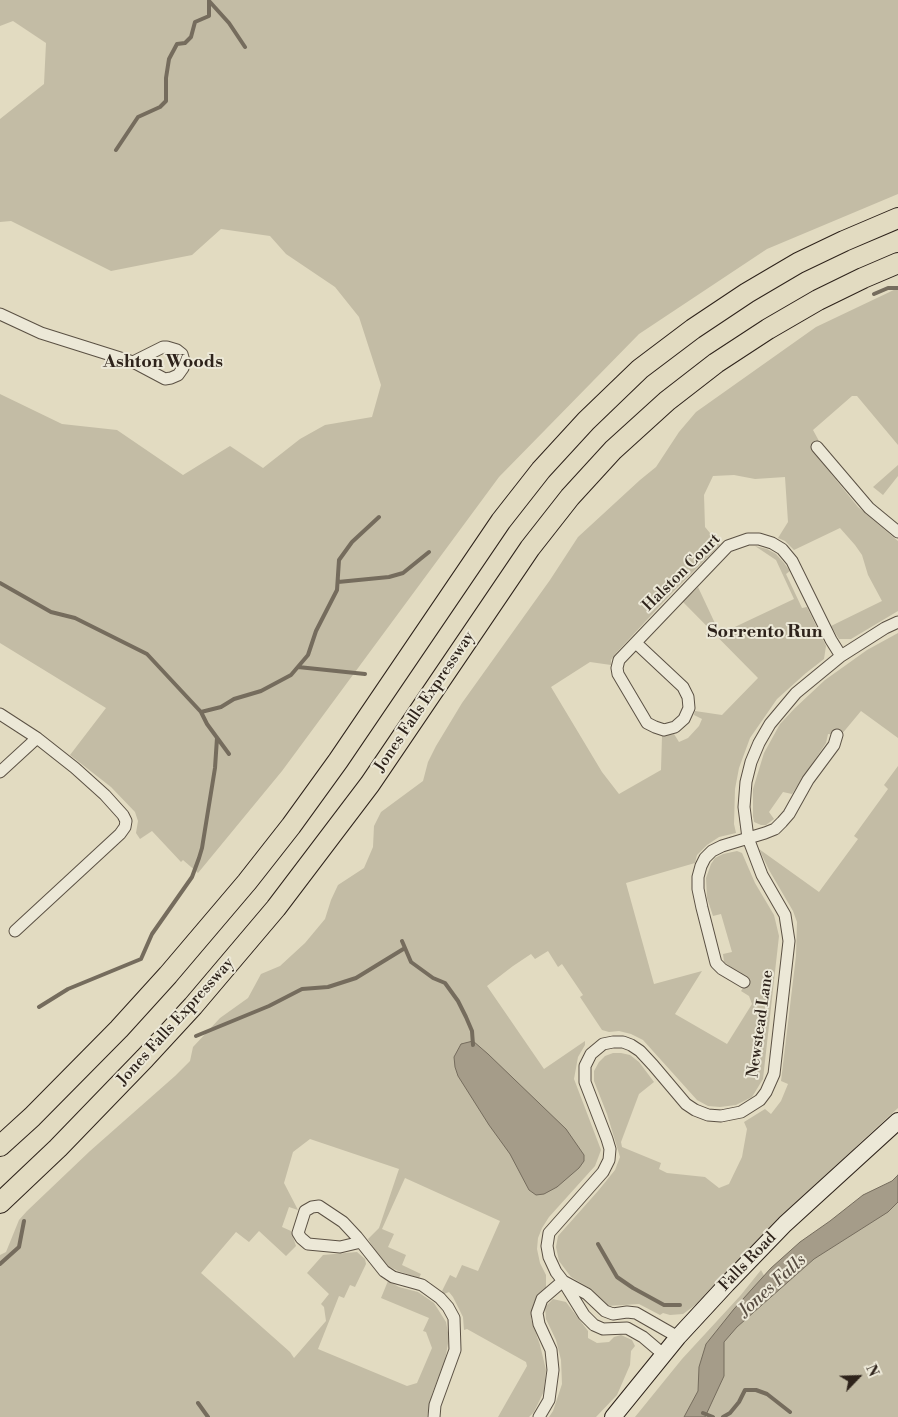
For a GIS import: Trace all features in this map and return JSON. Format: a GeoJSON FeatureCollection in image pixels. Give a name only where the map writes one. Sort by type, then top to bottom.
{"type":"FeatureCollection","features":[{"type":"Feature","properties":{"kind":"highway"},"geometry":{"type":"LineString","coordinates":[[0,1146],[32,1117],[119,1029],[247,882],[291,826],[338,761],[501,521],[541,470],[586,421],[640,369],[693,328],[747,292],[798,263],[898,218]]}},
{"type":"Feature","properties":{"kind":"highway","name":"Jones Falls Expressway"},"geometry":{"type":"LineString","coordinates":[[0,1203],[58,1148],[145,1058],[193,1006],[276,908],[370,784],[530,548],[570,496],[613,450],[667,402],[716,363],[768,329],[818,300],[898,263]]}},
{"type":"Feature","properties":{"kind":"main road","name":"Falls Road"},"geometry":{"type":"LineString","coordinates":[[613,1417],[678,1337],[786,1224],[898,1121]]}},
{"type":"Feature","properties":{"kind":"street"},"geometry":{"type":"LineString","coordinates":[[0,314],[41,333],[133,362]]}},
{"type":"Feature","properties":{"kind":"street"},"geometry":{"type":"LineString","coordinates":[[817,447],[869,508],[898,532]]}},
{"type":"Feature","properties":{"kind":"street","name":"Halston Court"},"geometry":{"type":"LineString","coordinates":[[636,643],[683,687],[688,697],[689,708],[684,719],[676,726],[664,730],[648,723],[618,674],[619,660],[728,546],[748,539],[759,539],[772,543],[782,549],[792,561],[831,640],[841,656]]}},
{"type":"Feature","properties":{"kind":"street","name":"Newstead Lane"},"geometry":{"type":"LineString","coordinates":[[663,1354],[627,1328],[603,1329],[594,1325],[584,1315],[556,1272],[549,1257],[547,1246],[549,1233],[602,1172],[609,1160],[610,1149],[608,1139],[585,1082],[584,1072],[588,1061],[598,1048],[613,1042],[623,1042],[640,1051],[686,1104],[695,1110],[708,1115],[721,1116],[741,1112],[760,1100],[771,1083],[775,1066],[788,950],[788,926],[786,915],[762,875],[748,838],[744,807],[746,782],[759,744],[770,724],[796,693],[841,656],[884,628],[898,622]]}},
{"type":"Feature","properties":{"kind":"street"},"geometry":{"type":"LineString","coordinates":[[0,714],[37,738],[105,795],[126,821],[125,827],[120,834],[15,931]]}},
{"type":"Feature","properties":{"kind":"street"},"geometry":{"type":"LineString","coordinates":[[744,982],[722,969],[716,963],[702,908],[698,876],[705,858],[712,851],[775,829],[782,822],[789,814],[808,780],[834,745],[837,735]]}},
{"type":"Feature","properties":{"kind":"street"},"geometry":{"type":"LineString","coordinates":[[0,772],[37,738]]}},
{"type":"Feature","properties":{"kind":"street"},"geometry":{"type":"LineString","coordinates":[[361,1242],[340,1247],[308,1244],[298,1233],[305,1210],[319,1206],[343,1222],[361,1242],[384,1271],[393,1277],[422,1285],[448,1307],[454,1318],[455,1350],[435,1404],[434,1417]]}},
{"type":"Feature","properties":{"kind":"street"},"geometry":{"type":"LineString","coordinates":[[539,1417],[549,1400],[553,1370],[550,1350],[539,1324],[537,1313],[542,1299],[563,1281]]}},
{"type":"Feature","properties":{"kind":"street","name":"Newstead Lane"},"geometry":{"type":"LineString","coordinates":[[563,1281],[586,1294],[604,1311],[612,1314],[636,1313],[678,1337]]}},
{"type":"Feature","properties":{"kind":"shaded area"},"geometry":{"type":"Polygon","coordinates":[[[0,0],[898,0],[898,194],[767,249],[639,334],[499,477],[282,771],[198,873],[183,860],[181,862],[152,831],[140,839],[136,833],[138,821],[135,812],[111,787],[70,755],[106,708],[0,643],[0,394],[62,424],[117,430],[183,475],[230,446],[263,468],[300,439],[325,425],[372,417],[381,385],[359,317],[335,287],[286,254],[270,236],[221,229],[192,255],[111,271],[11,221],[0,222],[0,119],[44,84],[46,43],[13,21],[0,26],[0,0]]]}},
{"type":"Feature","properties":{"kind":"shaded area"},"geometry":{"type":"Polygon","coordinates":[[[898,288],[898,445],[857,396],[852,396],[813,430],[819,441],[811,449],[858,507],[898,541],[898,611],[851,639],[839,639],[831,626],[882,601],[868,575],[862,555],[855,545],[840,528],[794,550],[785,541],[778,538],[788,522],[785,477],[755,479],[734,475],[713,476],[704,495],[705,527],[720,545],[617,652],[611,660],[611,665],[590,662],[551,687],[602,772],[619,794],[661,770],[662,736],[674,734],[679,742],[688,738],[699,726],[702,719],[694,715],[695,711],[722,715],[758,678],[683,602],[698,587],[720,634],[794,599],[776,560],[755,546],[776,554],[790,571],[786,574],[802,608],[807,607],[826,646],[824,659],[777,699],[750,738],[739,768],[735,789],[734,824],[736,833],[719,837],[707,845],[697,855],[695,863],[626,883],[654,984],[702,971],[675,1014],[727,1044],[752,1004],[749,996],[741,991],[748,981],[724,962],[723,954],[732,952],[721,914],[713,916],[707,898],[706,878],[715,858],[737,851],[742,853],[755,883],[774,915],[779,936],[763,1079],[752,1097],[736,1105],[720,1107],[708,1106],[697,1100],[643,1040],[619,1031],[609,1032],[602,1030],[580,997],[583,995],[562,964],[558,967],[548,951],[535,959],[531,954],[487,986],[544,1069],[585,1041],[585,1045],[578,1057],[574,1079],[601,1150],[595,1166],[549,1217],[538,1238],[537,1249],[540,1263],[546,1275],[546,1288],[538,1294],[533,1305],[531,1319],[546,1370],[544,1391],[534,1412],[529,1417],[498,1417],[527,1366],[526,1362],[467,1329],[464,1330],[463,1317],[453,1297],[449,1292],[444,1294],[442,1291],[450,1275],[456,1278],[462,1265],[478,1271],[500,1221],[405,1178],[382,1229],[394,1234],[388,1247],[406,1255],[402,1265],[421,1274],[419,1278],[398,1271],[381,1260],[368,1239],[379,1228],[399,1169],[310,1139],[293,1152],[284,1183],[298,1210],[289,1207],[282,1227],[291,1231],[296,1246],[286,1256],[259,1231],[249,1242],[236,1232],[201,1273],[290,1352],[294,1358],[326,1321],[324,1307],[321,1304],[329,1294],[307,1273],[323,1255],[357,1252],[365,1259],[366,1264],[355,1287],[350,1285],[344,1298],[339,1296],[318,1349],[407,1386],[417,1383],[432,1348],[426,1332],[423,1331],[429,1318],[381,1298],[388,1281],[399,1287],[418,1292],[434,1303],[446,1322],[449,1338],[445,1360],[432,1394],[427,1417],[0,1417],[0,1255],[6,1252],[19,1220],[90,1151],[175,1076],[190,1061],[193,1047],[220,1018],[248,998],[261,974],[280,966],[305,943],[325,919],[338,885],[364,868],[373,847],[374,826],[381,812],[423,781],[428,762],[436,746],[462,703],[550,580],[578,537],[656,467],[679,432],[696,412],[816,327],[898,288]]]}},
{"type":"Feature","properties":{"kind":"shaded area"},"geometry":{"type":"Polygon","coordinates":[[[898,465],[898,476],[883,495],[873,487],[898,465]]]}},
{"type":"Feature","properties":{"kind":"shaded area"},"geometry":{"type":"Polygon","coordinates":[[[898,633],[898,738],[861,711],[841,735],[828,734],[826,743],[792,794],[783,792],[769,812],[774,819],[766,825],[754,822],[753,789],[764,753],[780,724],[825,680],[867,650],[898,633]]]}},
{"type":"Feature","properties":{"kind":"shaded area"},"geometry":{"type":"Polygon","coordinates":[[[898,766],[898,1108],[698,1303],[683,1314],[670,1315],[663,1313],[660,1315],[639,1304],[607,1306],[591,1289],[571,1277],[559,1261],[556,1247],[558,1236],[615,1170],[620,1157],[607,1114],[594,1081],[594,1071],[605,1056],[621,1053],[630,1055],[639,1062],[654,1082],[639,1094],[621,1142],[622,1147],[661,1163],[659,1169],[667,1173],[705,1177],[719,1188],[729,1184],[742,1157],[747,1129],[744,1122],[765,1109],[771,1114],[781,1101],[788,1084],[781,1081],[796,956],[797,922],[793,911],[759,849],[819,892],[858,839],[854,836],[888,789],[884,785],[898,766]]]}},
{"type":"Feature","properties":{"kind":"shaded area"},"geometry":{"type":"Polygon","coordinates":[[[898,1202],[898,1417],[635,1417],[682,1359],[740,1296],[761,1270],[774,1294],[814,1259],[887,1212],[898,1202]]]}},
{"type":"Feature","properties":{"kind":"shaded area"},"geometry":{"type":"Polygon","coordinates":[[[553,1299],[566,1302],[588,1331],[588,1338],[597,1343],[609,1342],[614,1337],[621,1335],[632,1340],[635,1346],[631,1351],[630,1365],[617,1395],[596,1417],[549,1417],[553,1411],[562,1384],[561,1360],[556,1340],[546,1319],[545,1307],[553,1299]]]}},
{"type":"Feature","properties":{"kind":"water"},"geometry":{"type":"Polygon","coordinates":[[[473,1041],[566,1129],[584,1155],[584,1161],[579,1168],[557,1187],[544,1194],[536,1195],[529,1190],[510,1154],[458,1076],[454,1057],[461,1044],[473,1041]]]}},
{"type":"Feature","properties":{"kind":"water","name":"Jones Falls"},"geometry":{"type":"Polygon","coordinates":[[[898,1175],[898,1202],[888,1212],[814,1259],[737,1327],[724,1342],[724,1376],[705,1417],[684,1417],[698,1391],[699,1367],[706,1344],[734,1309],[771,1268],[800,1242],[863,1195],[892,1181],[898,1175]]]}},
{"type":"Feature","properties":{"kind":"waterway"},"geometry":{"type":"LineString","coordinates":[[116,150],[138,117],[160,107],[166,101],[166,78],[169,59],[177,44],[185,43],[191,37],[195,22],[209,16],[209,0]]}},
{"type":"Feature","properties":{"kind":"waterway"},"geometry":{"type":"LineString","coordinates":[[210,2],[229,23],[245,47]]}},
{"type":"Feature","properties":{"kind":"waterway"},"geometry":{"type":"LineString","coordinates":[[874,294],[888,288],[898,288]]}},
{"type":"Feature","properties":{"kind":"waterway"},"geometry":{"type":"LineString","coordinates":[[201,712],[221,707],[234,699],[261,691],[291,675],[308,655],[316,631],[337,590],[339,560],[352,542],[379,517]]}},
{"type":"Feature","properties":{"kind":"waterway"},"geometry":{"type":"LineString","coordinates":[[338,582],[389,577],[403,573],[429,552]]}},
{"type":"Feature","properties":{"kind":"waterway"},"geometry":{"type":"LineString","coordinates":[[0,583],[51,612],[75,618],[147,654],[201,712],[207,724],[229,754]]}},
{"type":"Feature","properties":{"kind":"waterway"},"geometry":{"type":"LineString","coordinates":[[298,667],[365,674]]}},
{"type":"Feature","properties":{"kind":"waterway"},"geometry":{"type":"LineString","coordinates":[[39,1007],[68,989],[141,959],[152,934],[192,877],[199,858],[215,768],[217,738]]}},
{"type":"Feature","properties":{"kind":"waterway"},"geometry":{"type":"LineString","coordinates":[[402,941],[411,962],[433,978],[445,983],[458,1001],[472,1031],[473,1045]]}},
{"type":"Feature","properties":{"kind":"waterway"},"geometry":{"type":"LineString","coordinates":[[196,1036],[269,1006],[302,989],[328,987],[356,978],[405,948]]}},
{"type":"Feature","properties":{"kind":"waterway"},"geometry":{"type":"LineString","coordinates":[[0,1264],[19,1247],[24,1221]]}},
{"type":"Feature","properties":{"kind":"waterway"},"geometry":{"type":"LineString","coordinates":[[598,1244],[617,1277],[664,1305],[680,1305]]}},
{"type":"Feature","properties":{"kind":"waterway"},"geometry":{"type":"LineString","coordinates":[[723,1417],[730,1413],[739,1402],[745,1390],[756,1390],[767,1394],[790,1412]]}},
{"type":"Feature","properties":{"kind":"waterway"},"geometry":{"type":"LineString","coordinates":[[198,1403],[208,1417]]}},
{"type":"Feature","properties":{"kind":"waterway"},"geometry":{"type":"LineString","coordinates":[[703,1413],[713,1417]]}},
{"type":"Feature","properties":{"kind":"district","name":"Ashton Woods"},"geometry":{"type":"Point","coordinates":[163,363]}},
{"type":"Feature","properties":{"kind":"district","name":"Sorrento Run"},"geometry":{"type":"Point","coordinates":[765,633]}}]}
